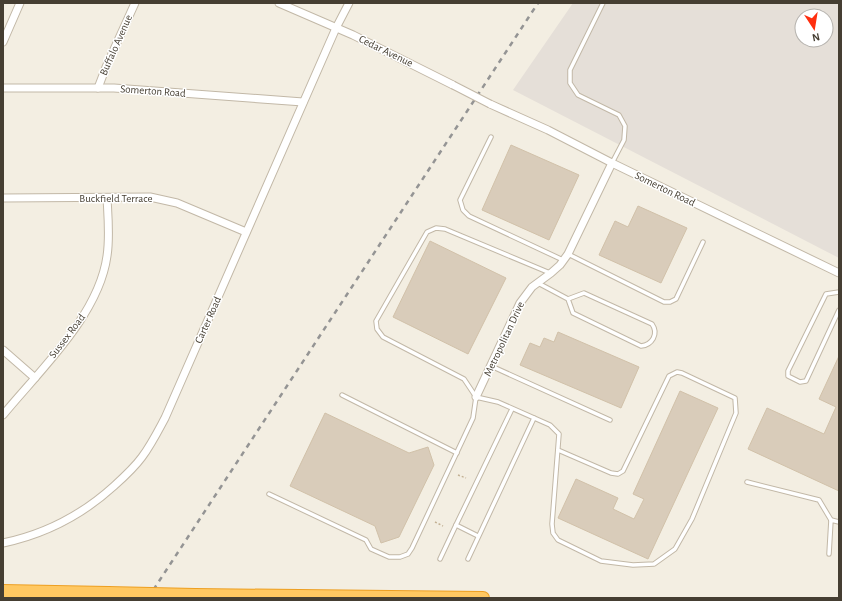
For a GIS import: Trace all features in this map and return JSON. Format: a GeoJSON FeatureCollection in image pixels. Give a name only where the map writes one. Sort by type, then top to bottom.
{"type":"FeatureCollection","features":[{"type":"Feature","properties":{"kind":"highway"},"geometry":{"type":"LineString","coordinates":[[3,591],[194,595],[483,598]]}},
{"type":"Feature","properties":{"kind":"street"},"geometry":{"type":"LineString","coordinates":[[3,42],[20,3]]}},
{"type":"Feature","properties":{"kind":"street","name":"Buffalo Avenue"},"geometry":{"type":"LineString","coordinates":[[98,88],[135,3]]}},
{"type":"Feature","properties":{"kind":"street","name":"Cedar Avenue"},"geometry":{"type":"LineString","coordinates":[[279,3],[336,28],[490,104]]}},
{"type":"Feature","properties":{"kind":"street","name":"Carter Road"},"geometry":{"type":"LineString","coordinates":[[3,543],[32,536],[76,516],[106,493],[142,458],[165,418],[336,28],[349,3]]}},
{"type":"Feature","properties":{"kind":"street","name":"Somerton Road"},"geometry":{"type":"LineString","coordinates":[[3,88],[122,88],[304,102]]}},
{"type":"Feature","properties":{"kind":"street","name":"Somerton Road"},"geometry":{"type":"LineString","coordinates":[[490,104],[548,130],[612,163],[839,273]]}},
{"type":"Feature","properties":{"kind":"street","name":"Metropolitan Drive"},"geometry":{"type":"LineString","coordinates":[[476,397],[520,302],[532,287],[551,273],[566,257],[612,163]]}},
{"type":"Feature","properties":{"kind":"street","name":"Buckfield Terrace"},"geometry":{"type":"LineString","coordinates":[[3,198],[158,198],[246,232]]}},
{"type":"Feature","properties":{"kind":"street","name":"Sussex Road"},"geometry":{"type":"LineString","coordinates":[[3,415],[80,322],[89,307],[104,270],[107,257],[108,198]]}},
{"type":"Feature","properties":{"kind":"street"},"geometry":{"type":"LineString","coordinates":[[3,350],[35,378]]}},
{"type":"Feature","properties":{"kind":"lane"},"geometry":{"type":"LineString","coordinates":[[603,3],[570,70],[570,83],[578,94],[619,115],[625,126],[624,140],[612,163]]}},
{"type":"Feature","properties":{"kind":"lane"},"geometry":{"type":"LineString","coordinates":[[491,137],[460,200],[463,210],[469,216],[566,257],[664,302],[670,302],[676,299],[703,242]]}},
{"type":"Feature","properties":{"kind":"lane"},"geometry":{"type":"LineString","coordinates":[[551,273],[445,229],[436,228],[427,232],[376,320],[377,329],[383,337],[464,380],[476,397],[498,402],[550,425],[559,434],[552,524],[553,533],[558,540],[601,560],[633,565],[654,564],[674,549],[692,519],[736,413],[735,398],[682,372],[677,372],[669,376],[623,471],[618,474],[611,474],[558,450]]}},
{"type":"Feature","properties":{"kind":"lane"},"geometry":{"type":"LineString","coordinates":[[538,283],[568,299],[573,313],[641,346],[647,345],[655,333],[655,328],[652,324],[584,294],[568,299]]}},
{"type":"Feature","properties":{"kind":"lane"},"geometry":{"type":"LineString","coordinates":[[839,292],[826,294],[788,371],[788,376],[800,382],[806,381],[839,310]]}},
{"type":"Feature","properties":{"kind":"lane"},"geometry":{"type":"LineString","coordinates":[[491,366],[610,420]]}},
{"type":"Feature","properties":{"kind":"lane"},"geometry":{"type":"LineString","coordinates":[[342,395],[457,453]]}},
{"type":"Feature","properties":{"kind":"lane"},"geometry":{"type":"LineString","coordinates":[[269,494],[366,540],[371,549],[389,557],[400,557],[408,554],[473,418],[476,397]]}},
{"type":"Feature","properties":{"kind":"lane"},"geometry":{"type":"LineString","coordinates":[[440,560],[512,409]]}},
{"type":"Feature","properties":{"kind":"lane"},"geometry":{"type":"LineString","coordinates":[[468,559],[534,418]]}},
{"type":"Feature","properties":{"kind":"lane"},"geometry":{"type":"LineString","coordinates":[[747,482],[819,500],[831,520],[830,554]]}},
{"type":"Feature","properties":{"kind":"lane"},"geometry":{"type":"LineString","coordinates":[[831,520],[839,522]]}},
{"type":"Feature","properties":{"kind":"lane"},"geometry":{"type":"LineString","coordinates":[[456,525],[478,536]]}},
{"type":"Feature","properties":{"kind":"path"},"geometry":{"type":"LineString","coordinates":[[458,474],[466,478]]}},
{"type":"Feature","properties":{"kind":"path"},"geometry":{"type":"LineString","coordinates":[[436,522],[443,526]]}},
{"type":"Feature","properties":{"kind":"shaded area"},"geometry":{"type":"Polygon","coordinates":[[[573,3],[839,3],[839,258],[513,90],[573,3]]]}},
{"type":"Feature","properties":{"kind":"building"},"geometry":{"type":"Polygon","coordinates":[[[511,145],[579,175],[549,240],[482,210],[511,145]]]}},
{"type":"Feature","properties":{"kind":"building"},"geometry":{"type":"Polygon","coordinates":[[[638,206],[687,228],[661,283],[599,255],[615,221],[628,227],[638,206]]]}},
{"type":"Feature","properties":{"kind":"building"},"geometry":{"type":"Polygon","coordinates":[[[430,241],[506,278],[468,354],[393,317],[430,241]]]}},
{"type":"Feature","properties":{"kind":"building"},"geometry":{"type":"Polygon","coordinates":[[[558,332],[639,367],[621,408],[520,365],[530,343],[540,347],[544,338],[554,342],[558,332]]]}},
{"type":"Feature","properties":{"kind":"building"},"geometry":{"type":"Polygon","coordinates":[[[839,356],[839,491],[748,449],[767,408],[824,434],[836,407],[819,399],[839,356]]]}},
{"type":"Feature","properties":{"kind":"building"},"geometry":{"type":"Polygon","coordinates":[[[680,391],[718,408],[648,559],[558,518],[576,479],[618,498],[613,509],[634,519],[644,499],[633,494],[680,391]]]}},
{"type":"Feature","properties":{"kind":"building"},"geometry":{"type":"Polygon","coordinates":[[[325,413],[409,453],[428,447],[434,465],[399,537],[381,543],[375,526],[290,486],[325,413]]]}},
{"type":"Feature","properties":{"kind":"railway"},"geometry":{"type":"LineString","coordinates":[[148,598],[538,3]]}}]}
